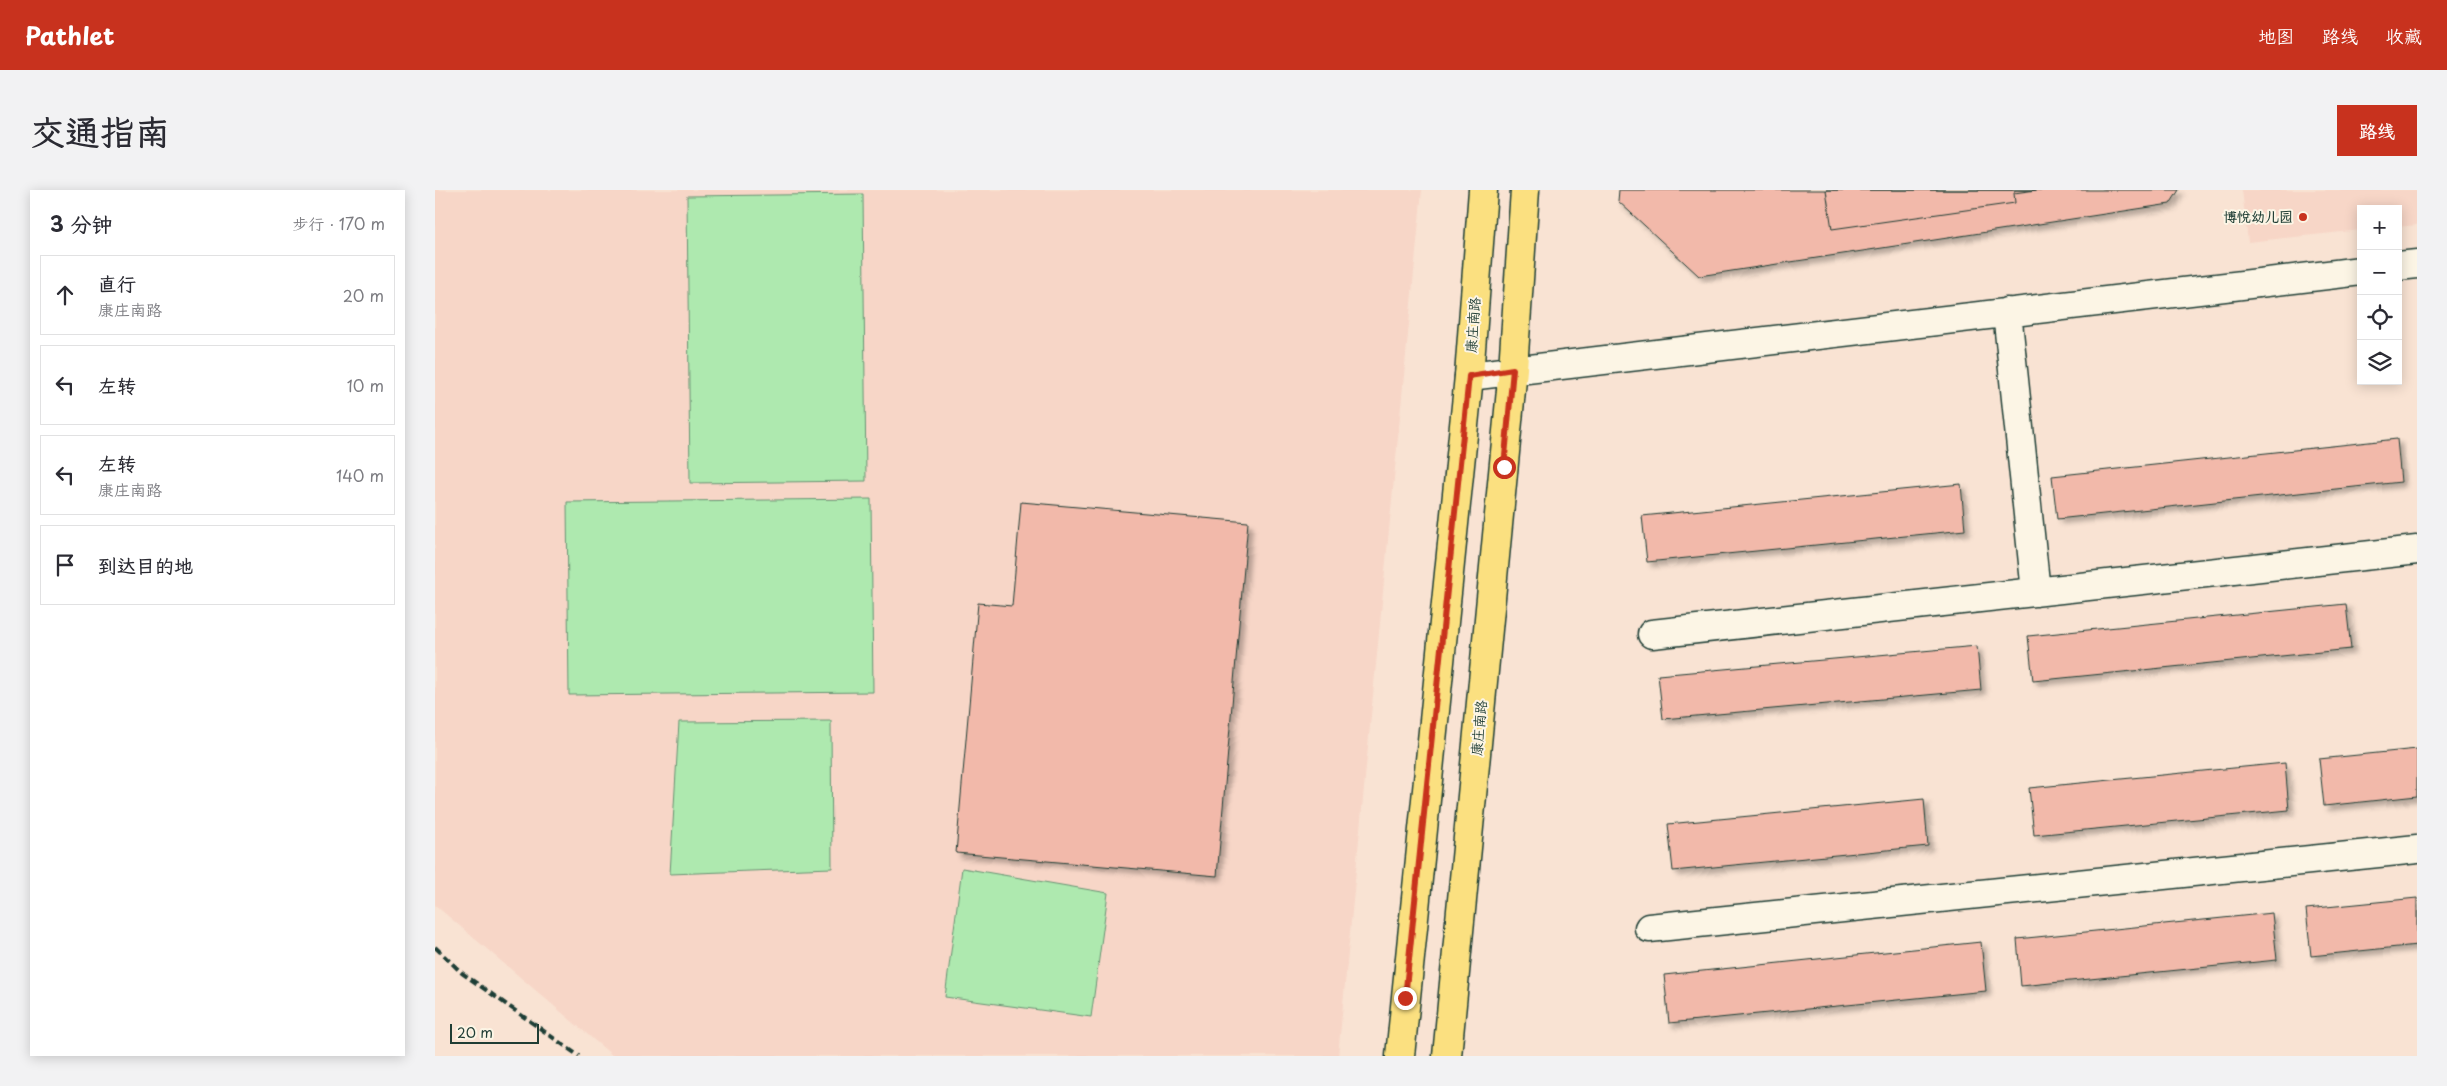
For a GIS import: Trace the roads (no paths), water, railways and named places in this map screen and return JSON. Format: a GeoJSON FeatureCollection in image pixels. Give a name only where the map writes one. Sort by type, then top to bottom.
{"type":"FeatureCollection","features":[{"type":"Feature","properties":{"kind":"main road","name":"康庄南路"},"geometry":{"type":"LineString","coordinates":[[1400,1056],[1469,376],[1483,190]]}},
{"type":"Feature","properties":{"kind":"main road","name":"康庄南路"},"geometry":{"type":"LineString","coordinates":[[1447,1056],[1513,369],[1525,190]]}},
{"type":"Feature","properties":{"kind":"street"},"geometry":{"type":"LineString","coordinates":[[2402,266],[2417,264]]}},
{"type":"Feature","properties":{"kind":"street"},"geometry":{"type":"LineString","coordinates":[[1469,376],[1513,369],[2357,270]]}},
{"type":"Feature","properties":{"kind":"street"},"geometry":{"type":"LineString","coordinates":[[2007,312],[2036,592]]}},
{"type":"Feature","properties":{"kind":"street"},"geometry":{"type":"LineString","coordinates":[[1652,634],[2417,550]]}},
{"type":"Feature","properties":{"kind":"street"},"geometry":{"type":"LineString","coordinates":[[1649,928],[2417,849]]}},
{"type":"Feature","properties":{"kind":"railway"},"geometry":{"type":"LineString","coordinates":[[435,947],[462,973],[579,1056]]}},
{"type":"Feature","properties":{"kind":"place","name":"博悦幼儿园"},"geometry":{"type":"Point","coordinates":[2303,217]}}]}
